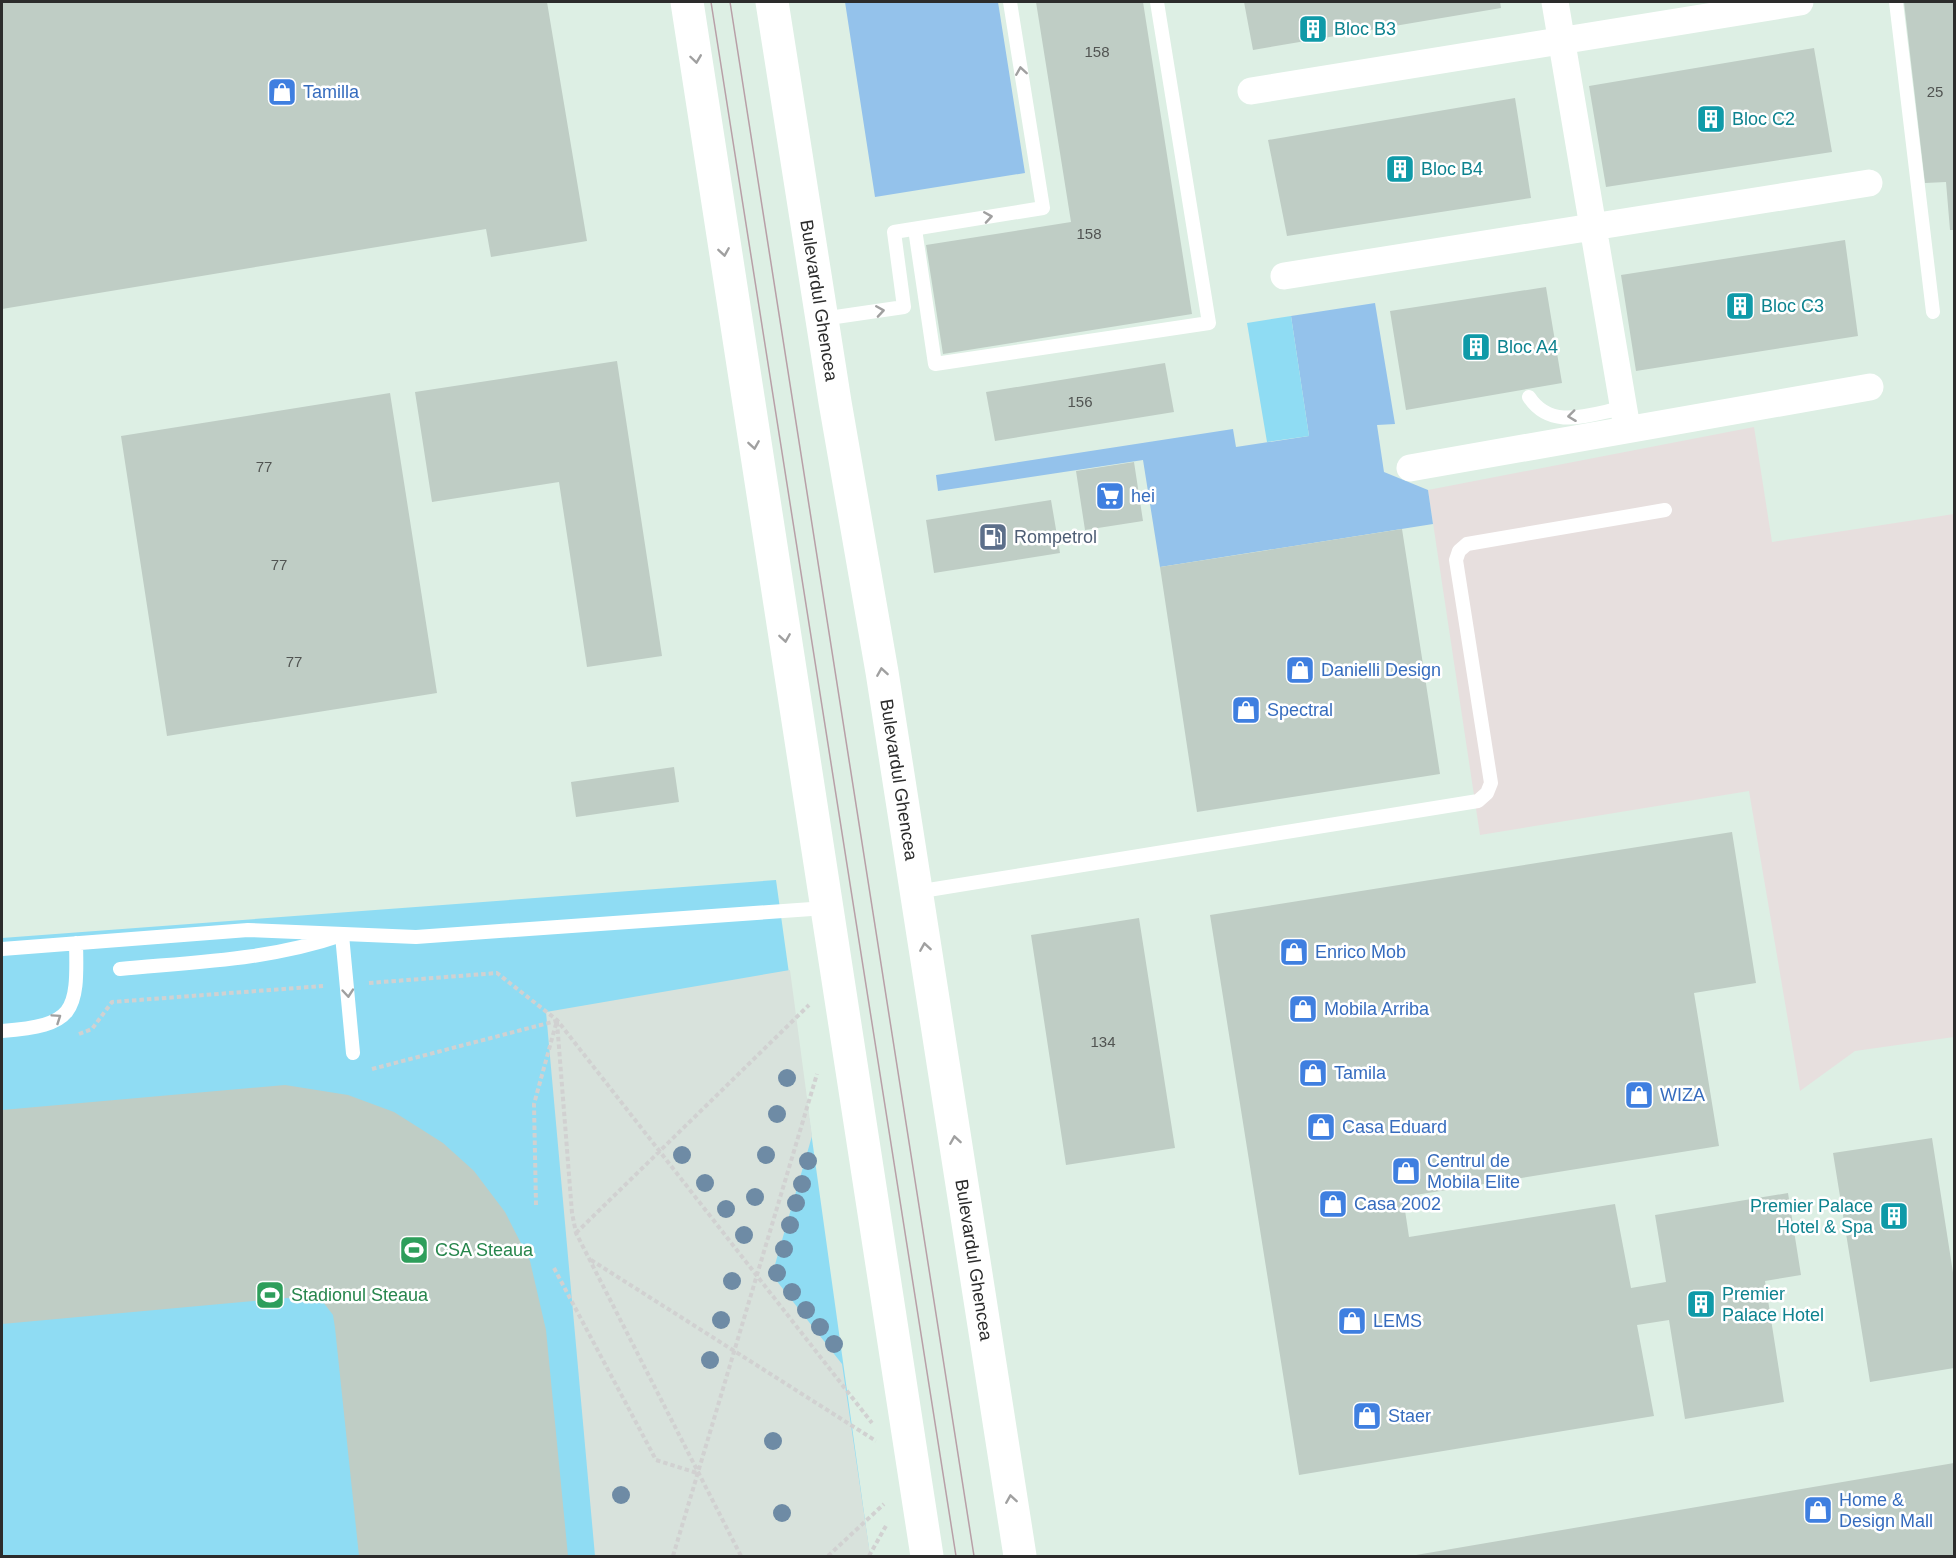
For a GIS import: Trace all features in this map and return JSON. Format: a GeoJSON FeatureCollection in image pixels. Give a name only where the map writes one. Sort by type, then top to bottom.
{"type":"FeatureCollection","features":[{"type":"Feature","properties":{"kind":"main road"},"geometry":{"type":"LineString","coordinates":[[687,2],[927,1557]]}},
{"type":"Feature","properties":{"kind":"main road","name":"Bulevardul Ghencea"},"geometry":{"type":"LineString","coordinates":[[772,2],[916,892],[1020,1557]]}},
{"type":"Feature","properties":{"kind":"main road"},"geometry":{"type":"LineString","coordinates":[[789,2],[832,276],[822,319]]}},
{"type":"Feature","properties":{"kind":"street"},"geometry":{"type":"LineString","coordinates":[[1555,2],[1625,418]]}},
{"type":"Feature","properties":{"kind":"street"},"geometry":{"type":"LineString","coordinates":[[1251,91],[1800,2]]}},
{"type":"Feature","properties":{"kind":"street"},"geometry":{"type":"LineString","coordinates":[[1284,276],[1869,183]]}},
{"type":"Feature","properties":{"kind":"street"},"geometry":{"type":"LineString","coordinates":[[1410,468],[1625,418],[1870,387]]}},
{"type":"Feature","properties":{"kind":"lane"},"geometry":{"type":"LineString","coordinates":[[822,319],[904,307],[894,232],[1043,208],[1010,2]]}},
{"type":"Feature","properties":{"kind":"lane"},"geometry":{"type":"LineString","coordinates":[[915,229],[935,364],[1209,323],[1157,2]]}},
{"type":"Feature","properties":{"kind":"lane"},"geometry":{"type":"LineString","coordinates":[[1896,2],[1933,312]]}},
{"type":"Feature","properties":{"kind":"lane"},"geometry":{"type":"LineString","coordinates":[[1529,397],[1543,414],[1553,417],[1625,418]]}},
{"type":"Feature","properties":{"kind":"lane"},"geometry":{"type":"LineString","coordinates":[[916,892],[1478,801],[1487,793],[1491,783],[1456,560],[1459,551],[1467,544],[1665,510]]}},
{"type":"Feature","properties":{"kind":"lane"},"geometry":{"type":"LineString","coordinates":[[2,950],[248,930],[416,938],[826,908]]}},
{"type":"Feature","properties":{"kind":"lane"},"geometry":{"type":"LineString","coordinates":[[120,969],[264,955],[306,947],[342,935]]}},
{"type":"Feature","properties":{"kind":"lane"},"geometry":{"type":"LineString","coordinates":[[342,935],[353,1053]]}},
{"type":"Feature","properties":{"kind":"lane"},"geometry":{"type":"LineString","coordinates":[[2,1031],[39,1028],[53,1023],[66,1013],[75,997],[76,943]]}},
{"type":"Feature","properties":{"kind":"path"},"geometry":{"type":"LineString","coordinates":[[73,1037],[92,1029],[112,1002],[497,973],[557,1020],[658,1153],[875,1427]]}},
{"type":"Feature","properties":{"kind":"path"},"geometry":{"type":"LineString","coordinates":[[576,1233],[837,976]]}},
{"type":"Feature","properties":{"kind":"path"},"geometry":{"type":"LineString","coordinates":[[366,1071],[557,1020]]}},
{"type":"Feature","properties":{"kind":"path"},"geometry":{"type":"LineString","coordinates":[[536,1205],[534,1104],[557,1020]]}},
{"type":"Feature","properties":{"kind":"path"},"geometry":{"type":"LineString","coordinates":[[557,1020],[572,1213],[576,1233],[741,1557]]}},
{"type":"Feature","properties":{"kind":"path"},"geometry":{"type":"LineString","coordinates":[[673,1557],[818,1073]]}},
{"type":"Feature","properties":{"kind":"path"},"geometry":{"type":"LineString","coordinates":[[590,1260],[735,1352],[912,1471],[828,1557]]}},
{"type":"Feature","properties":{"kind":"path"},"geometry":{"type":"LineString","coordinates":[[554,1268],[656,1460],[699,1474]]}},
{"type":"Feature","properties":{"kind":"shaded area"},"geometry":{"type":"Polygon","coordinates":[[[845,2],[998,2],[1025,173],[875,197],[845,2]]]}},
{"type":"Feature","properties":{"kind":"shaded area"},"geometry":{"type":"Polygon","coordinates":[[[1375,303],[1395,424],[1377,425],[1384,472],[1428,490],[1433,524],[1160,567],[1143,460],[938,491],[936,475],[1233,429],[1236,447],[1309,436],[1291,316],[1375,303]]]}},
{"type":"Feature","properties":{"kind":"shaded area"},"geometry":{"type":"Polygon","coordinates":[[[1291,316],[1309,436],[1267,442],[1247,323],[1291,316]]]}},
{"type":"Feature","properties":{"kind":"shaded area"},"geometry":{"type":"Polygon","coordinates":[[[1754,427],[1772,542],[1954,514],[1954,1037],[1855,1051],[1800,1091],[1749,791],[1480,835],[1428,490],[1754,427]]]}},
{"type":"Feature","properties":{"kind":"shaded area","name":"CSA Steaua"},"geometry":{"type":"Polygon","coordinates":[[[776,880],[870,1556],[2,1556],[2,938],[776,880]]]}},
{"type":"Feature","properties":{"kind":"shaded area"},"geometry":{"type":"Polygon","coordinates":[[[790,970],[812,1136],[772,1275],[842,1364],[870,1554],[869,1556],[595,1556],[546,1012],[790,970]]]}},
{"type":"Feature","properties":{"kind":"building","name":"Tamilla"},"geometry":{"type":"Polygon","coordinates":[[[2,2],[547,2],[587,241],[491,257],[486,229],[2,309],[2,2]]]}},
{"type":"Feature","properties":{"kind":"building"},"geometry":{"type":"Polygon","coordinates":[[[1036,2],[1143,2],[1192,314],[943,354],[926,245],[1071,222],[1036,2]]]}},
{"type":"Feature","properties":{"kind":"building","name":"Bloc B3"},"geometry":{"type":"Polygon","coordinates":[[[1244,2],[1500,2],[1501,8],[1253,50],[1244,2]]]}},
{"type":"Feature","properties":{"kind":"building"},"geometry":{"type":"Polygon","coordinates":[[[1904,2],[1954,2],[1954,230],[1950,230],[1946,182],[1925,183],[1904,2]]]}},
{"type":"Feature","properties":{"kind":"building","name":"Bloc C2"},"geometry":{"type":"Polygon","coordinates":[[[1814,48],[1832,152],[1606,187],[1589,86],[1814,48]]]}},
{"type":"Feature","properties":{"kind":"building","name":"Bloc B4"},"geometry":{"type":"Polygon","coordinates":[[[1515,98],[1531,198],[1287,236],[1268,140],[1515,98]]]}},
{"type":"Feature","properties":{"kind":"building","name":"Bloc C3"},"geometry":{"type":"Polygon","coordinates":[[[1845,240],[1858,336],[1636,371],[1621,275],[1845,240]]]}},
{"type":"Feature","properties":{"kind":"building","name":"Bloc A4"},"geometry":{"type":"Polygon","coordinates":[[[1546,287],[1562,383],[1406,410],[1390,311],[1546,287]]]}},
{"type":"Feature","properties":{"kind":"building"},"geometry":{"type":"Polygon","coordinates":[[[617,361],[662,656],[587,667],[559,482],[432,502],[415,392],[617,361]]]}},
{"type":"Feature","properties":{"kind":"building"},"geometry":{"type":"Polygon","coordinates":[[[1165,363],[1174,412],[995,441],[986,392],[1165,363]]]}},
{"type":"Feature","properties":{"kind":"building"},"geometry":{"type":"Polygon","coordinates":[[[390,393],[437,693],[167,736],[121,436],[390,393]]]}},
{"type":"Feature","properties":{"kind":"building","name":"hei"},"geometry":{"type":"Polygon","coordinates":[[[1134,462],[1143,521],[1085,530],[1076,471],[1134,462]]]}},
{"type":"Feature","properties":{"kind":"building","name":"Rompetrol"},"geometry":{"type":"Polygon","coordinates":[[[1051,500],[1060,553],[934,573],[926,520],[1051,500]]]}},
{"type":"Feature","properties":{"kind":"building","name":"Danielli Design"},"geometry":{"type":"Polygon","coordinates":[[[1402,529],[1440,774],[1197,812],[1160,567],[1402,529]]]}},
{"type":"Feature","properties":{"kind":"building"},"geometry":{"type":"Polygon","coordinates":[[[674,767],[679,802],[576,817],[571,782],[674,767]]]}},
{"type":"Feature","properties":{"kind":"building","name":"Centrul de Mobila Elite"},"geometry":{"type":"Polygon","coordinates":[[[1732,832],[1756,983],[1694,993],[1719,1146],[1403,1197],[1409,1237],[1615,1204],[1631,1288],[1666,1282],[1655,1215],[1788,1193],[1801,1275],[1765,1281],[1784,1402],[1685,1419],[1669,1320],[1637,1325],[1654,1416],[1299,1475],[1210,915],[1732,832]]]}},
{"type":"Feature","properties":{"kind":"building"},"geometry":{"type":"Polygon","coordinates":[[[1139,918],[1175,1148],[1066,1165],[1031,935],[1139,918]]]}},
{"type":"Feature","properties":{"kind":"building","name":"Stadionul Steaua"},"geometry":{"type":"Polygon","coordinates":[[[285,1085],[348,1095],[394,1112],[443,1143],[474,1171],[505,1212],[530,1261],[546,1330],[568,1556],[359,1556],[333,1315],[323,1302],[309,1296],[2,1324],[2,1110],[285,1085]]]}},
{"type":"Feature","properties":{"kind":"building","name":"Premier Palace Hotel & Spa"},"geometry":{"type":"Polygon","coordinates":[[[1932,1138],[1954,1279],[1954,1368],[1870,1382],[1833,1153],[1932,1138]]]}},
{"type":"Feature","properties":{"kind":"building","name":"Home & Design Mall"},"geometry":{"type":"Polygon","coordinates":[[[1954,1463],[1954,1556],[1416,1556],[1416,1555],[1954,1463]]]}},
{"type":"Feature","properties":{"kind":"tram line"},"geometry":{"type":"LineString","coordinates":[[711,2],[956,1556]]}},
{"type":"Feature","properties":{"kind":"tram line"},"geometry":{"type":"LineString","coordinates":[[730,2],[974,1556]]}},
{"type":"Feature","properties":{"kind":"place","name":"Bloc B3"},"geometry":{"type":"Point","coordinates":[1313,29]}},
{"type":"Feature","properties":{"kind":"place","name":"Tamilla"},"geometry":{"type":"Point","coordinates":[282,92]}},
{"type":"Feature","properties":{"kind":"place","name":"Bloc C2"},"geometry":{"type":"Point","coordinates":[1711,119]}},
{"type":"Feature","properties":{"kind":"place","name":"Bloc B4"},"geometry":{"type":"Point","coordinates":[1400,169]}},
{"type":"Feature","properties":{"kind":"place","name":"Bloc C3"},"geometry":{"type":"Point","coordinates":[1740,306]}},
{"type":"Feature","properties":{"kind":"place","name":"Bloc A4"},"geometry":{"type":"Point","coordinates":[1476,347]}},
{"type":"Feature","properties":{"kind":"place","name":"hei"},"geometry":{"type":"Point","coordinates":[1110,496]}},
{"type":"Feature","properties":{"kind":"place","name":"Rompetrol"},"geometry":{"type":"Point","coordinates":[993,537]}},
{"type":"Feature","properties":{"kind":"place","name":"Danielli Design"},"geometry":{"type":"Point","coordinates":[1300,670]}},
{"type":"Feature","properties":{"kind":"place","name":"Spectral"},"geometry":{"type":"Point","coordinates":[1246,710]}},
{"type":"Feature","properties":{"kind":"place","name":"Enrico Mob"},"geometry":{"type":"Point","coordinates":[1294,952]}},
{"type":"Feature","properties":{"kind":"place","name":"Mobila Arriba"},"geometry":{"type":"Point","coordinates":[1303,1009]}},
{"type":"Feature","properties":{"kind":"place","name":"Tamila"},"geometry":{"type":"Point","coordinates":[1313,1073]}},
{"type":"Feature","properties":{"kind":"place","name":"WIZA"},"geometry":{"type":"Point","coordinates":[1639,1095]}},
{"type":"Feature","properties":{"kind":"place","name":"Casa Eduard"},"geometry":{"type":"Point","coordinates":[1321,1127]}},
{"type":"Feature","properties":{"kind":"place","name":"Centrul de Mobila Elite"},"geometry":{"type":"Point","coordinates":[1406,1171]}},
{"type":"Feature","properties":{"kind":"place","name":"Casa 2002"},"geometry":{"type":"Point","coordinates":[1333,1204]}},
{"type":"Feature","properties":{"kind":"place","name":"Premier Palace Hotel & Spa"},"geometry":{"type":"Point","coordinates":[1894,1216]}},
{"type":"Feature","properties":{"kind":"place","name":"CSA Steaua"},"geometry":{"type":"Point","coordinates":[414,1250]}},
{"type":"Feature","properties":{"kind":"place","name":"Stadionul Steaua"},"geometry":{"type":"Point","coordinates":[270,1295]}},
{"type":"Feature","properties":{"kind":"place","name":"Premier Palace Hotel"},"geometry":{"type":"Point","coordinates":[1701,1304]}},
{"type":"Feature","properties":{"kind":"place","name":"LEMS"},"geometry":{"type":"Point","coordinates":[1352,1321]}},
{"type":"Feature","properties":{"kind":"place","name":"Staer"},"geometry":{"type":"Point","coordinates":[1367,1416]}},
{"type":"Feature","properties":{"kind":"place","name":"Home & Design Mall"},"geometry":{"type":"Point","coordinates":[1818,1510]}}]}
